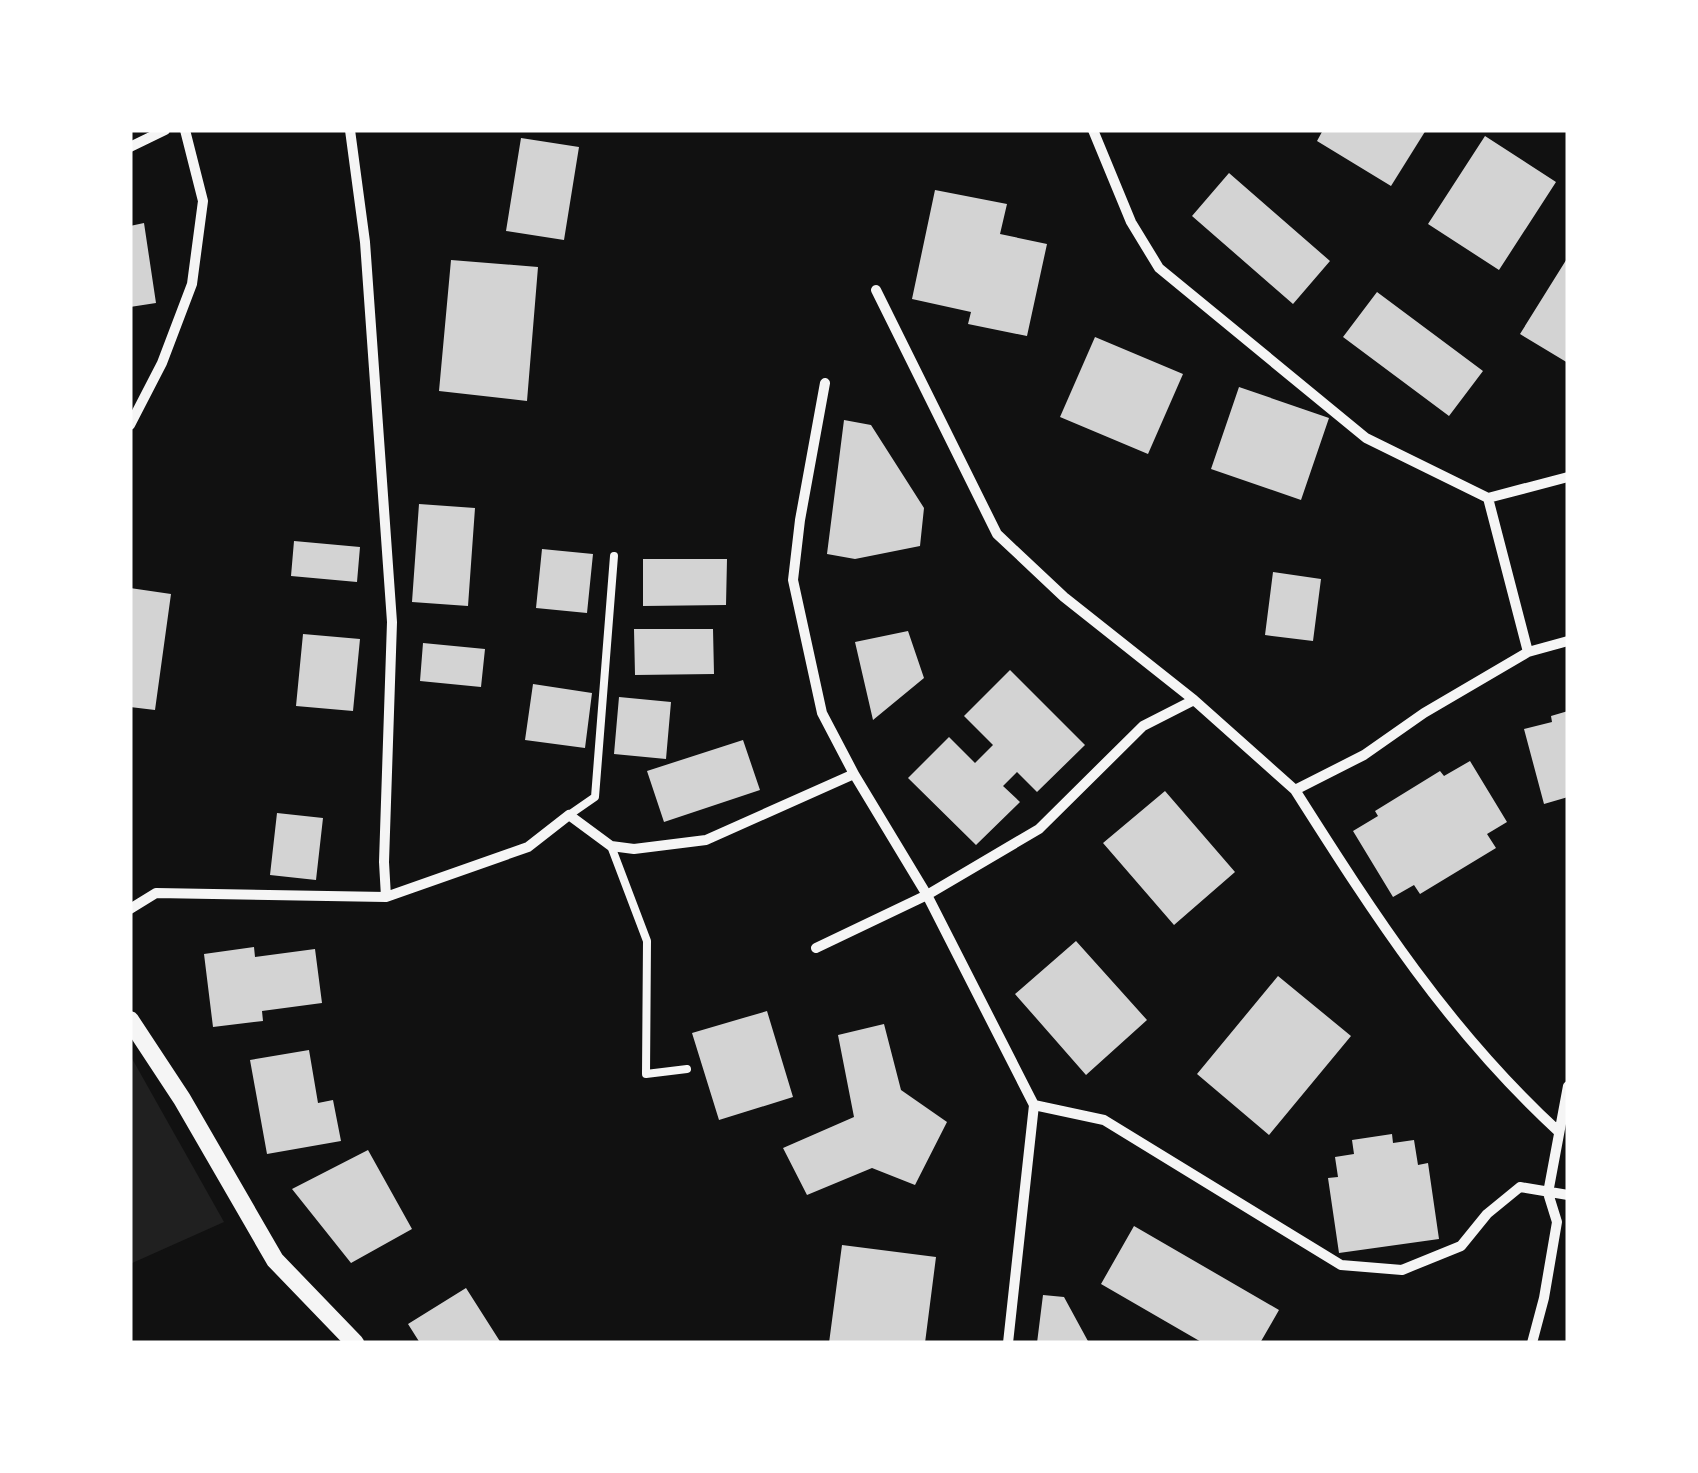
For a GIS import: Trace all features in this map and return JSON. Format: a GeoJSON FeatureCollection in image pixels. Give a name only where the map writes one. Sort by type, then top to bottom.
{"type":"FeatureCollection","features":[{"type":"Feature","properties":{"kind":"street"},"geometry":{"type":"LineString","coordinates":[[130,147],[165,130]]}},
{"type":"Feature","properties":{"kind":"street"},"geometry":{"type":"LineString","coordinates":[[130,425],[162,363],[192,284],[203,200],[184,130]]}},
{"type":"Feature","properties":{"kind":"street"},"geometry":{"type":"LineString","coordinates":[[350,130],[365,242],[392,622],[386,898]]}},
{"type":"Feature","properties":{"kind":"street"},"geometry":{"type":"LineString","coordinates":[[1092,130],[1131,222],[1159,268],[1366,438],[1488,498],[1568,478]]}},
{"type":"Feature","properties":{"kind":"street"},"geometry":{"type":"LineString","coordinates":[[876,290],[997,534],[1064,597],[1194,700],[1296,790],[1381,926],[1448,1014],[1506,1084],[1559,1132]]}},
{"type":"Feature","properties":{"kind":"street"},"geometry":{"type":"LineString","coordinates":[[825,383],[793,580],[822,713],[928,896],[1034,1105],[1008,1343]]}},
{"type":"Feature","properties":{"kind":"street"},"geometry":{"type":"LineString","coordinates":[[1488,498],[1528,652]]}},
{"type":"Feature","properties":{"kind":"street"},"geometry":{"type":"LineString","coordinates":[[1296,790],[1364,755],[1424,713],[1528,652],[1568,642]]}},
{"type":"Feature","properties":{"kind":"street"},"geometry":{"type":"LineString","coordinates":[[816,948],[928,896],[1040,830],[1143,726],[1194,700]]}},
{"type":"Feature","properties":{"kind":"street"},"geometry":{"type":"LineString","coordinates":[[130,909],[156,893],[386,898],[528,848],[569,815],[611,846],[634,850],[706,840],[854,774]]}},
{"type":"Feature","properties":{"kind":"street"},"geometry":{"type":"LineString","coordinates":[[130,1020],[182,1099],[276,1260],[354,1343]]}},
{"type":"Feature","properties":{"kind":"street"},"geometry":{"type":"LineString","coordinates":[[1532,1343],[1558,1222],[1548,1193],[1568,1086]]}},
{"type":"Feature","properties":{"kind":"street"},"geometry":{"type":"LineString","coordinates":[[1034,1105],[1104,1120],[1341,1265],[1402,1270],[1462,1246],[1487,1214],[1520,1187],[1568,1195]]}},
{"type":"Feature","properties":{"kind":"lane"},"geometry":{"type":"LineString","coordinates":[[569,815],[595,797],[614,556]]}},
{"type":"Feature","properties":{"kind":"lane"},"geometry":{"type":"LineString","coordinates":[[611,846],[647,941],[646,1074],[686,1069]]}},
{"type":"Feature","properties":{"kind":"shaded area"},"geometry":{"type":"Polygon","coordinates":[[[130,1055],[224,1222],[130,1264],[130,1055]]]}},
{"type":"Feature","properties":{"kind":"building"},"geometry":{"type":"Polygon","coordinates":[[[1323,130],[1426,130],[1391,186],[1317,141],[1323,130]]]}},
{"type":"Feature","properties":{"kind":"building"},"geometry":{"type":"Polygon","coordinates":[[[1485,136],[1556,182],[1499,270],[1428,224],[1485,136]]]}},
{"type":"Feature","properties":{"kind":"building"},"geometry":{"type":"Polygon","coordinates":[[[521,138],[579,147],[564,240],[506,231],[521,138]]]}},
{"type":"Feature","properties":{"kind":"building"},"geometry":{"type":"Polygon","coordinates":[[[1229,173],[1330,261],[1293,304],[1192,216],[1229,173]]]}},
{"type":"Feature","properties":{"kind":"building"},"geometry":{"type":"Polygon","coordinates":[[[935,190],[1007,204],[1000,234],[1047,244],[1027,336],[968,324],[971,312],[912,299],[935,190]]]}},
{"type":"Feature","properties":{"kind":"building"},"geometry":{"type":"Polygon","coordinates":[[[144,223],[156,303],[130,307],[130,226],[144,223]]]}},
{"type":"Feature","properties":{"kind":"building"},"geometry":{"type":"Polygon","coordinates":[[[1568,257],[1568,363],[1520,334],[1568,257]]]}},
{"type":"Feature","properties":{"kind":"building"},"geometry":{"type":"Polygon","coordinates":[[[451,260],[538,267],[527,401],[439,391],[451,260]]]}},
{"type":"Feature","properties":{"kind":"building"},"geometry":{"type":"Polygon","coordinates":[[[1377,292],[1483,371],[1449,416],[1343,337],[1377,292]]]}},
{"type":"Feature","properties":{"kind":"building"},"geometry":{"type":"Polygon","coordinates":[[[1095,337],[1183,374],[1148,454],[1060,417],[1095,337]]]}},
{"type":"Feature","properties":{"kind":"building"},"geometry":{"type":"Polygon","coordinates":[[[1239,387],[1329,418],[1301,500],[1211,469],[1239,387]]]}},
{"type":"Feature","properties":{"kind":"building"},"geometry":{"type":"Polygon","coordinates":[[[844,420],[871,425],[924,508],[920,546],[855,559],[827,554],[844,420]]]}},
{"type":"Feature","properties":{"kind":"building"},"geometry":{"type":"Polygon","coordinates":[[[419,504],[475,508],[468,606],[412,602],[419,504]]]}},
{"type":"Feature","properties":{"kind":"building"},"geometry":{"type":"Polygon","coordinates":[[[294,541],[360,547],[357,582],[291,576],[294,541]]]}},
{"type":"Feature","properties":{"kind":"building"},"geometry":{"type":"Polygon","coordinates":[[[542,549],[593,554],[587,613],[536,608],[542,549]]]}},
{"type":"Feature","properties":{"kind":"building"},"geometry":{"type":"Polygon","coordinates":[[[643,559],[727,559],[726,605],[643,606],[643,559]]]}},
{"type":"Feature","properties":{"kind":"building"},"geometry":{"type":"Polygon","coordinates":[[[1273,572],[1321,579],[1313,641],[1265,635],[1273,572]]]}},
{"type":"Feature","properties":{"kind":"building"},"geometry":{"type":"Polygon","coordinates":[[[130,588],[171,594],[155,710],[130,707],[130,588]]]}},
{"type":"Feature","properties":{"kind":"building"},"geometry":{"type":"Polygon","coordinates":[[[634,629],[713,629],[714,674],[635,675],[634,629]]]}},
{"type":"Feature","properties":{"kind":"building"},"geometry":{"type":"Polygon","coordinates":[[[908,631],[924,678],[873,720],[855,642],[908,631]]]}},
{"type":"Feature","properties":{"kind":"building"},"geometry":{"type":"Polygon","coordinates":[[[303,634],[360,639],[353,711],[296,706],[303,634]]]}},
{"type":"Feature","properties":{"kind":"building"},"geometry":{"type":"Polygon","coordinates":[[[423,643],[485,649],[481,687],[420,681],[423,643]]]}},
{"type":"Feature","properties":{"kind":"building"},"geometry":{"type":"Polygon","coordinates":[[[1010,670],[1085,745],[1037,792],[1017,772],[1003,786],[1020,802],[976,845],[908,778],[949,737],[975,763],[993,745],[964,716],[1010,670]]]}},
{"type":"Feature","properties":{"kind":"building"},"geometry":{"type":"Polygon","coordinates":[[[533,684],[592,693],[585,748],[525,740],[533,684]]]}},
{"type":"Feature","properties":{"kind":"building"},"geometry":{"type":"Polygon","coordinates":[[[619,697],[671,702],[666,759],[614,754],[619,697]]]}},
{"type":"Feature","properties":{"kind":"building"},"geometry":{"type":"Polygon","coordinates":[[[1568,711],[1568,797],[1544,804],[1524,729],[1552,722],[1551,716],[1568,711]]]}},
{"type":"Feature","properties":{"kind":"building"},"geometry":{"type":"Polygon","coordinates":[[[743,740],[760,790],[664,822],[647,771],[743,740]]]}},
{"type":"Feature","properties":{"kind":"building"},"geometry":{"type":"Polygon","coordinates":[[[1470,761],[1507,822],[1487,834],[1496,848],[1420,894],[1414,885],[1393,897],[1353,831],[1378,816],[1375,811],[1440,771],[1444,776],[1470,761]]]}},
{"type":"Feature","properties":{"kind":"building"},"geometry":{"type":"Polygon","coordinates":[[[1165,791],[1235,872],[1174,925],[1103,843],[1165,791]]]}},
{"type":"Feature","properties":{"kind":"building"},"geometry":{"type":"Polygon","coordinates":[[[277,813],[323,818],[316,880],[270,875],[277,813]]]}},
{"type":"Feature","properties":{"kind":"building"},"geometry":{"type":"Polygon","coordinates":[[[1076,941],[1147,1020],[1086,1075],[1015,994],[1076,941]]]}},
{"type":"Feature","properties":{"kind":"building"},"geometry":{"type":"Polygon","coordinates":[[[254,947],[255,957],[315,949],[322,1003],[262,1011],[263,1021],[213,1027],[204,954],[254,947]]]}},
{"type":"Feature","properties":{"kind":"building"},"geometry":{"type":"Polygon","coordinates":[[[1278,976],[1351,1036],[1269,1135],[1197,1074],[1278,976]]]}},
{"type":"Feature","properties":{"kind":"building"},"geometry":{"type":"Polygon","coordinates":[[[767,1011],[793,1097],[719,1120],[692,1033],[767,1011]]]}},
{"type":"Feature","properties":{"kind":"building"},"geometry":{"type":"Polygon","coordinates":[[[884,1024],[901,1090],[947,1122],[915,1185],[872,1168],[807,1195],[783,1148],[854,1117],[838,1035],[884,1024]]]}},
{"type":"Feature","properties":{"kind":"building"},"geometry":{"type":"Polygon","coordinates":[[[309,1050],[318,1103],[333,1100],[341,1141],[267,1154],[250,1060],[309,1050]]]}},
{"type":"Feature","properties":{"kind":"building"},"geometry":{"type":"Polygon","coordinates":[[[1392,1134],[1393,1143],[1414,1140],[1418,1165],[1428,1163],[1439,1239],[1339,1253],[1328,1178],[1338,1177],[1335,1157],[1354,1154],[1352,1140],[1392,1134]]]}},
{"type":"Feature","properties":{"kind":"building"},"geometry":{"type":"Polygon","coordinates":[[[368,1150],[412,1229],[351,1263],[292,1189],[368,1150]]]}},
{"type":"Feature","properties":{"kind":"building"},"geometry":{"type":"Polygon","coordinates":[[[1134,1226],[1279,1310],[1260,1343],[1203,1343],[1101,1284],[1134,1226]]]}},
{"type":"Feature","properties":{"kind":"building"},"geometry":{"type":"Polygon","coordinates":[[[842,1245],[936,1257],[925,1343],[829,1343],[842,1245]]]}},
{"type":"Feature","properties":{"kind":"building"},"geometry":{"type":"Polygon","coordinates":[[[466,1288],[501,1343],[420,1343],[408,1324],[466,1288]]]}},
{"type":"Feature","properties":{"kind":"building"},"geometry":{"type":"Polygon","coordinates":[[[1043,1295],[1064,1297],[1089,1343],[1037,1343],[1043,1295]]]}}]}
